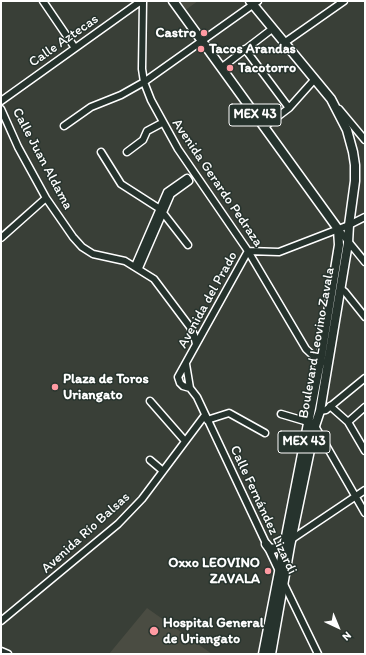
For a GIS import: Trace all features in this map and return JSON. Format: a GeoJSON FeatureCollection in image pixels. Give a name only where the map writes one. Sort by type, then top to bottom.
{"type":"FeatureCollection","features":[{"type":"Feature","properties":{"kind":"main road","name":"MEX 43"},"geometry":{"type":"LineString","coordinates":[[173,1],[338,229]]}},
{"type":"Feature","properties":{"kind":"main road","name":"MEX 43"},"geometry":{"type":"LineString","coordinates":[[254,2],[272,29],[331,99],[347,130],[353,152],[355,181],[349,225]]}},
{"type":"Feature","properties":{"kind":"main road","name":"Boulevard Leovino Zavala"},"geometry":{"type":"LineString","coordinates":[[271,654],[284,584],[289,543],[312,424],[320,362],[335,296],[340,288],[348,243],[349,225]]}},
{"type":"Feature","properties":{"kind":"main road","name":"Boulevard Leovino Zavala"},"geometry":{"type":"LineString","coordinates":[[312,424],[320,410],[328,363],[339,245],[338,229]]}},
{"type":"Feature","properties":{"kind":"main road","name":"Boulevard Leovino Zavala"},"geometry":{"type":"LineString","coordinates":[[263,654],[279,571],[289,543]]}},
{"type":"Feature","properties":{"kind":"main road"},"geometry":{"type":"LineString","coordinates":[[266,544],[269,548],[273,549],[281,548],[289,543]]}},
{"type":"Feature","properties":{"kind":"street"},"geometry":{"type":"LineString","coordinates":[[43,1],[75,48]]}},
{"type":"Feature","properties":{"kind":"street","name":"Calle Aztecas"},"geometry":{"type":"LineString","coordinates":[[1,101],[142,1]]}},
{"type":"Feature","properties":{"kind":"street","name":"Avenida Gerardo Pedraza"},"geometry":{"type":"LineString","coordinates":[[142,1],[142,69],[144,82],[162,123],[178,150],[248,251],[306,349],[320,362]]}},
{"type":"Feature","properties":{"kind":"street"},"geometry":{"type":"LineString","coordinates":[[284,43],[344,1]]}},
{"type":"Feature","properties":{"kind":"street"},"geometry":{"type":"LineString","coordinates":[[64,126],[91,107],[121,95],[144,82],[203,41],[254,2]]}},
{"type":"Feature","properties":{"kind":"street"},"geometry":{"type":"LineString","coordinates":[[221,68],[272,29]]}},
{"type":"Feature","properties":{"kind":"street"},"geometry":{"type":"LineString","coordinates":[[245,49],[289,108]]}},
{"type":"Feature","properties":{"kind":"street"},"geometry":{"type":"LineString","coordinates":[[264,127],[289,108],[314,80]]}},
{"type":"Feature","properties":{"kind":"street"},"geometry":{"type":"LineString","coordinates":[[331,99],[365,140]]}},
{"type":"Feature","properties":{"kind":"street","name":"Calle Juan Aldama"},"geometry":{"type":"LineString","coordinates":[[1,109],[18,147],[46,198],[72,236],[82,247],[93,254],[126,261],[137,267],[154,280],[190,327],[196,344]]}},
{"type":"Feature","properties":{"kind":"street"},"geometry":{"type":"LineString","coordinates":[[126,152],[143,140],[147,131],[162,123]]}},
{"type":"Feature","properties":{"kind":"street"},"geometry":{"type":"LineString","coordinates":[[102,152],[120,184],[161,211],[188,245]]}},
{"type":"Feature","properties":{"kind":"street"},"geometry":{"type":"LineString","coordinates":[[137,267],[161,211],[167,192],[187,178],[189,181],[171,194],[161,211]]}},
{"type":"Feature","properties":{"kind":"street"},"geometry":{"type":"LineString","coordinates":[[1,238],[46,198]]}},
{"type":"Feature","properties":{"kind":"street","name":"Avenida del Prado"},"geometry":{"type":"LineString","coordinates":[[186,364],[190,388],[180,383],[178,377],[248,251],[279,252],[349,225],[365,217]]}},
{"type":"Feature","properties":{"kind":"street"},"geometry":{"type":"LineString","coordinates":[[338,229],[365,262]]}},
{"type":"Feature","properties":{"kind":"street"},"geometry":{"type":"LineString","coordinates":[[340,288],[365,317]]}},
{"type":"Feature","properties":{"kind":"street"},"geometry":{"type":"LineString","coordinates":[[320,362],[328,363]]}},
{"type":"Feature","properties":{"kind":"street"},"geometry":{"type":"LineString","coordinates":[[320,410],[326,410],[365,378]]}},
{"type":"Feature","properties":{"kind":"street","name":"Calle Fernández Lizardi"},"geometry":{"type":"LineString","coordinates":[[190,388],[197,397],[318,654]]}},
{"type":"Feature","properties":{"kind":"street"},"geometry":{"type":"LineString","coordinates":[[150,401],[185,441]]}},
{"type":"Feature","properties":{"kind":"street"},"geometry":{"type":"LineString","coordinates":[[330,406],[348,422],[365,450]]}},
{"type":"Feature","properties":{"kind":"street"},"geometry":{"type":"LineString","coordinates":[[348,422],[365,407]]}},
{"type":"Feature","properties":{"kind":"street"},"geometry":{"type":"LineString","coordinates":[[206,417],[229,413],[265,433]]}},
{"type":"Feature","properties":{"kind":"street"},"geometry":{"type":"LineString","coordinates":[[281,414],[312,424],[365,513]]}},
{"type":"Feature","properties":{"kind":"street","name":"Avenida Río Balsas"},"geometry":{"type":"LineString","coordinates":[[1,621],[118,524],[142,500],[185,441],[206,417]]}},
{"type":"Feature","properties":{"kind":"street"},"geometry":{"type":"LineString","coordinates":[[150,460],[163,471]]}},
{"type":"Feature","properties":{"kind":"street"},"geometry":{"type":"LineString","coordinates":[[289,543],[365,490]]}},
{"type":"Feature","properties":{"kind":"street"},"geometry":{"type":"LineString","coordinates":[[1,651],[8,654]]}},
{"type":"Feature","properties":{"kind":"shaded area"},"geometry":{"type":"Polygon","coordinates":[[[177,1],[198,1],[184,11],[177,1]]]}},
{"type":"Feature","properties":{"kind":"shaded area","name":"Hospital General de Uriangato"},"geometry":{"type":"Polygon","coordinates":[[[147,608],[212,654],[109,654],[147,608]]]}},
{"type":"Feature","properties":{"kind":"place","name":"Castro"},"geometry":{"type":"Point","coordinates":[204,33]}},
{"type":"Feature","properties":{"kind":"place","name":"Tacos Arandas"},"geometry":{"type":"Point","coordinates":[201,49]}},
{"type":"Feature","properties":{"kind":"place","name":"Tacotorro"},"geometry":{"type":"Point","coordinates":[230,68]}},
{"type":"Feature","properties":{"kind":"place","name":"Plaza de Toros Uriangato"},"geometry":{"type":"Point","coordinates":[55,387]}},
{"type":"Feature","properties":{"kind":"place","name":"Oxxo LEOVINO ZAVALA"},"geometry":{"type":"Point","coordinates":[268,571]}},
{"type":"Feature","properties":{"kind":"place","name":"Hospital General de Uriangato"},"geometry":{"type":"Point","coordinates":[154,631]}}]}
